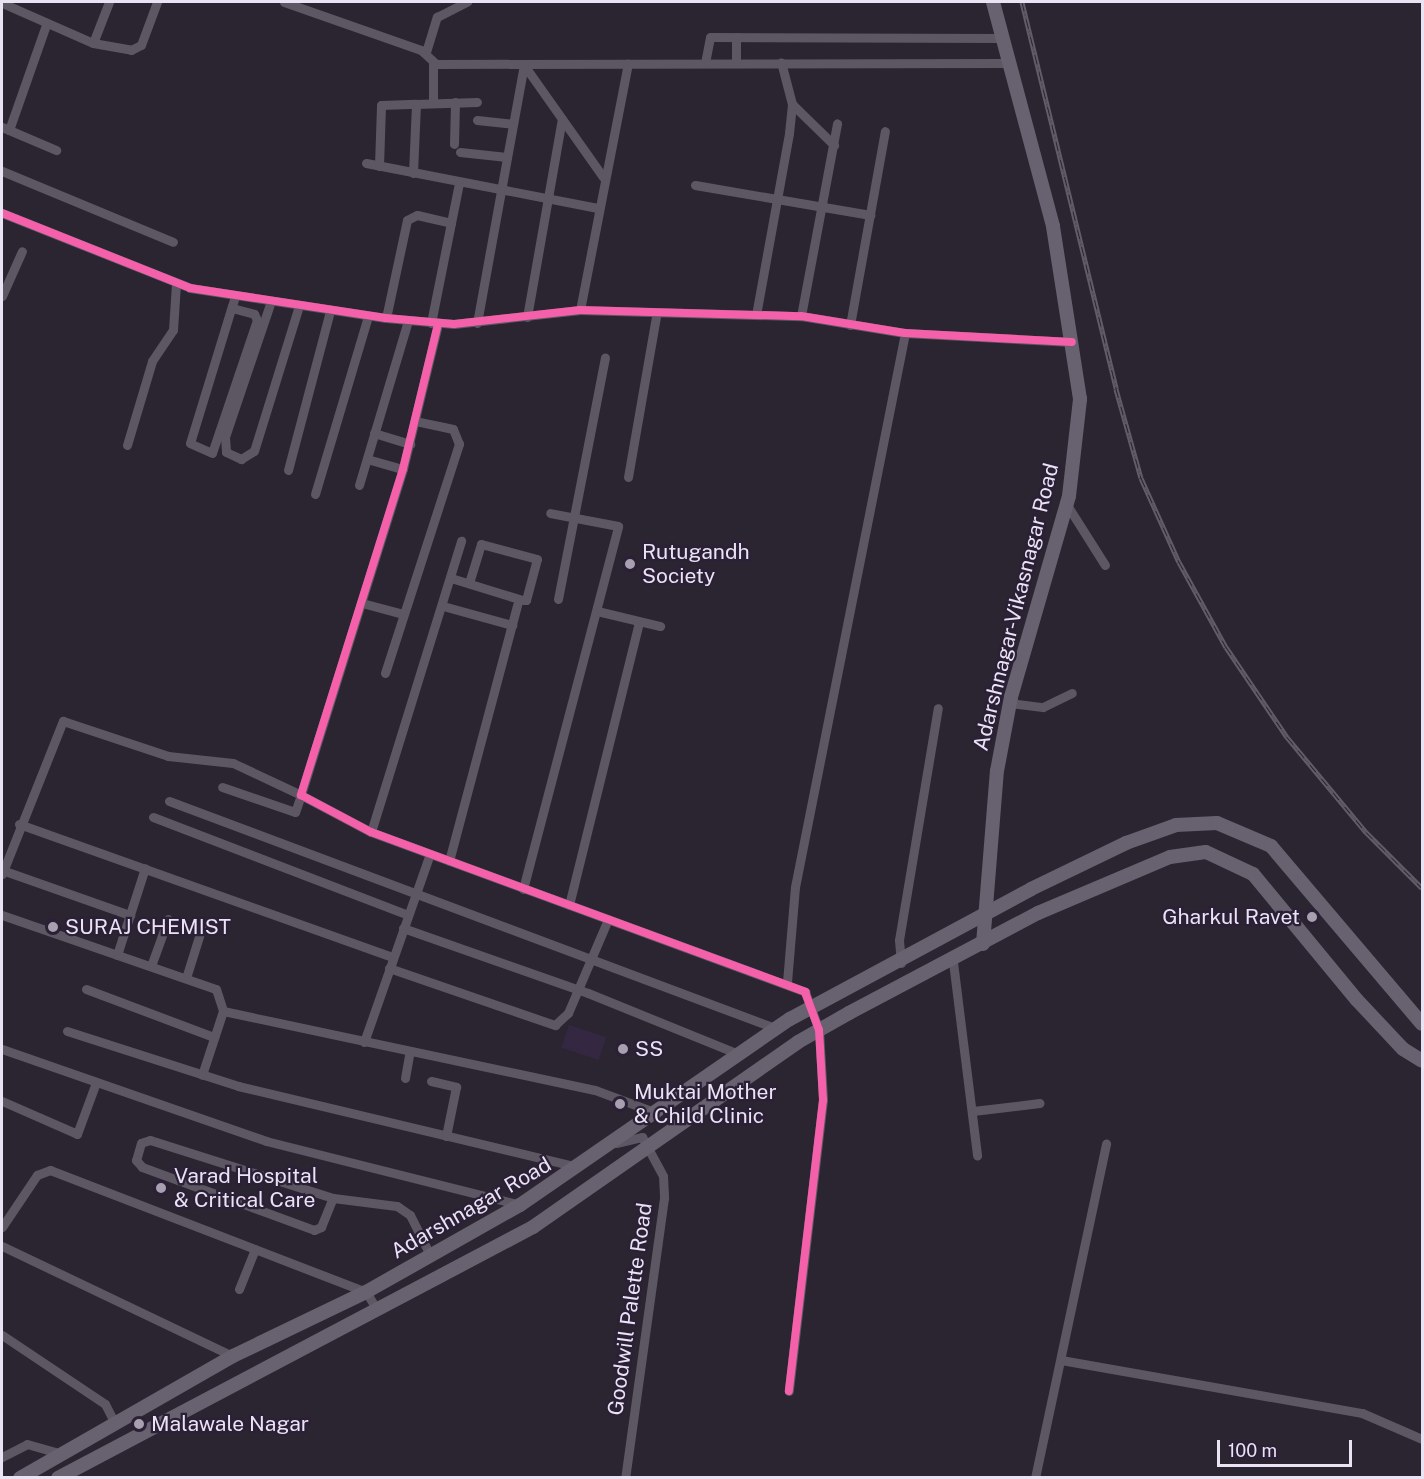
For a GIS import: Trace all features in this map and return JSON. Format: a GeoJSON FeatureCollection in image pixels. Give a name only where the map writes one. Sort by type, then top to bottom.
{"type":"FeatureCollection","features":[{"type":"Feature","properties":{"kind":"main road","name":"Adarshnagar-Vikasnagar Road"},"geometry":{"type":"LineString","coordinates":[[983,945],[994,793],[1010,704],[1067,505],[1079,434],[1072,342],[1053,226],[1006,63],[993,2]]}},
{"type":"Feature","properties":{"kind":"main road"},"geometry":{"type":"LineString","coordinates":[[984,914],[1126,843],[1196,821],[1217,824],[1271,846],[1422,1024]]}},
{"type":"Feature","properties":{"kind":"main road","name":"Adarshnagar Road"},"geometry":{"type":"LineString","coordinates":[[58,1478],[378,1311],[532,1227],[664,1140],[819,1030],[1141,867],[1206,852],[1253,874],[1357,1000],[1403,1049],[1422,1061]]}},
{"type":"Feature","properties":{"kind":"main road","name":"Adarshnagar Road"},"geometry":{"type":"LineString","coordinates":[[20,1478],[114,1422],[233,1356],[366,1292],[431,1257],[580,1168],[776,1028],[811,1007],[901,963],[984,914]]}},
{"type":"Feature","properties":{"kind":"street"},"geometry":{"type":"LineString","coordinates":[[93,43],[109,2]]}},
{"type":"Feature","properties":{"kind":"street"},"geometry":{"type":"LineString","coordinates":[[8,4],[46,25],[93,43],[137,49],[157,2]]}},
{"type":"Feature","properties":{"kind":"street"},"geometry":{"type":"LineString","coordinates":[[284,2],[426,52],[433,63],[433,103]]}},
{"type":"Feature","properties":{"kind":"street"},"geometry":{"type":"LineString","coordinates":[[426,52],[437,17],[466,2]]}},
{"type":"Feature","properties":{"kind":"street"},"geometry":{"type":"LineString","coordinates":[[46,25],[5,129],[56,150]]}},
{"type":"Feature","properties":{"kind":"street"},"geometry":{"type":"LineString","coordinates":[[736,37],[736,63]]}},
{"type":"Feature","properties":{"kind":"street"},"geometry":{"type":"LineString","coordinates":[[705,63],[707,39],[736,37],[1000,38]]}},
{"type":"Feature","properties":{"kind":"street"},"geometry":{"type":"LineString","coordinates":[[433,63],[524,65],[781,62],[1006,63]]}},
{"type":"Feature","properties":{"kind":"street"},"geometry":{"type":"LineString","coordinates":[[756,315],[792,104],[781,62]]}},
{"type":"Feature","properties":{"kind":"street"},"geometry":{"type":"LineString","coordinates":[[580,310],[603,177],[628,64]]}},
{"type":"Feature","properties":{"kind":"street"},"geometry":{"type":"LineString","coordinates":[[524,65],[603,177]]}},
{"type":"Feature","properties":{"kind":"street"},"geometry":{"type":"LineString","coordinates":[[477,323],[524,65]]}},
{"type":"Feature","properties":{"kind":"street"},"geometry":{"type":"LineString","coordinates":[[455,102],[457,148],[507,157]]}},
{"type":"Feature","properties":{"kind":"street"},"geometry":{"type":"LineString","coordinates":[[379,166],[381,105],[477,102]]}},
{"type":"Feature","properties":{"kind":"street"},"geometry":{"type":"LineString","coordinates":[[413,173],[416,104]]}},
{"type":"Feature","properties":{"kind":"street"},"geometry":{"type":"LineString","coordinates":[[792,104],[834,145]]}},
{"type":"Feature","properties":{"kind":"street"},"geometry":{"type":"LineString","coordinates":[[527,317],[562,119]]}},
{"type":"Feature","properties":{"kind":"street"},"geometry":{"type":"LineString","coordinates":[[477,120],[513,124]]}},
{"type":"Feature","properties":{"kind":"street"},"geometry":{"type":"LineString","coordinates":[[801,316],[823,208],[837,123]]}},
{"type":"Feature","properties":{"kind":"street"},"geometry":{"type":"LineString","coordinates":[[850,325],[885,131]]}},
{"type":"Feature","properties":{"kind":"street"},"geometry":{"type":"LineString","coordinates":[[366,164],[546,200],[598,208]]}},
{"type":"Feature","properties":{"kind":"street"},"geometry":{"type":"LineString","coordinates":[[2,171],[173,242]]}},
{"type":"Feature","properties":{"kind":"street"},"geometry":{"type":"LineString","coordinates":[[222,787],[295,812],[362,603],[416,421],[459,183]]}},
{"type":"Feature","properties":{"kind":"street"},"geometry":{"type":"LineString","coordinates":[[695,185],[870,215]]}},
{"type":"Feature","properties":{"kind":"street"},"geometry":{"type":"LineString","coordinates":[[2,213],[176,284],[235,296],[408,321],[435,324],[477,323],[580,310],[656,316],[801,316],[905,333],[1072,342]]}},
{"type":"Feature","properties":{"kind":"street"},"geometry":{"type":"LineString","coordinates":[[386,318],[407,220],[417,215],[451,223]]}},
{"type":"Feature","properties":{"kind":"street"},"geometry":{"type":"LineString","coordinates":[[2,296],[22,251]]}},
{"type":"Feature","properties":{"kind":"street"},"geometry":{"type":"LineString","coordinates":[[127,445],[152,361],[173,330],[176,284]]}},
{"type":"Feature","properties":{"kind":"street"},"geometry":{"type":"LineString","coordinates":[[232,308],[254,314],[257,320],[212,453],[190,443],[235,296]]}},
{"type":"Feature","properties":{"kind":"street"},"geometry":{"type":"LineString","coordinates":[[271,301],[225,437],[226,453],[241,459],[254,451],[299,306]]}},
{"type":"Feature","properties":{"kind":"street"},"geometry":{"type":"LineString","coordinates":[[288,470],[330,311]]}},
{"type":"Feature","properties":{"kind":"street"},"geometry":{"type":"LineString","coordinates":[[315,494],[368,315]]}},
{"type":"Feature","properties":{"kind":"street"},"geometry":{"type":"LineString","coordinates":[[628,477],[656,316]]}},
{"type":"Feature","properties":{"kind":"street"},"geometry":{"type":"LineString","coordinates":[[359,485],[408,321]]}},
{"type":"Feature","properties":{"kind":"street"},"geometry":{"type":"LineString","coordinates":[[787,982],[795,887],[905,333]]}},
{"type":"Feature","properties":{"kind":"street"},"geometry":{"type":"LineString","coordinates":[[558,599],[605,358]]}},
{"type":"Feature","properties":{"kind":"street"},"geometry":{"type":"LineString","coordinates":[[385,673],[459,444],[453,429],[416,421]]}},
{"type":"Feature","properties":{"kind":"street"},"geometry":{"type":"LineString","coordinates":[[374,433],[410,444]]}},
{"type":"Feature","properties":{"kind":"street"},"geometry":{"type":"LineString","coordinates":[[366,459],[403,469]]}},
{"type":"Feature","properties":{"kind":"street"},"geometry":{"type":"LineString","coordinates":[[1067,505],[1105,566]]}},
{"type":"Feature","properties":{"kind":"street"},"geometry":{"type":"LineString","coordinates":[[523,889],[618,526],[550,513]]}},
{"type":"Feature","properties":{"kind":"street"},"geometry":{"type":"LineString","coordinates":[[371,832],[443,606],[461,541]]}},
{"type":"Feature","properties":{"kind":"street"},"geometry":{"type":"LineString","coordinates":[[451,578],[526,600],[537,559],[481,544],[469,583]]}},
{"type":"Feature","properties":{"kind":"street"},"geometry":{"type":"LineString","coordinates":[[362,603],[404,614]]}},
{"type":"Feature","properties":{"kind":"street"},"geometry":{"type":"LineString","coordinates":[[449,861],[517,605]]}},
{"type":"Feature","properties":{"kind":"street"},"geometry":{"type":"LineString","coordinates":[[443,606],[512,625]]}},
{"type":"Feature","properties":{"kind":"street"},"geometry":{"type":"LineString","coordinates":[[597,611],[660,626]]}},
{"type":"Feature","properties":{"kind":"street"},"geometry":{"type":"LineString","coordinates":[[569,905],[639,622]]}},
{"type":"Feature","properties":{"kind":"street"},"geometry":{"type":"LineString","coordinates":[[1010,704],[1043,707],[1072,693]]}},
{"type":"Feature","properties":{"kind":"street"},"geometry":{"type":"LineString","coordinates":[[901,963],[899,940],[938,708]]}},
{"type":"Feature","properties":{"kind":"street"},"geometry":{"type":"LineString","coordinates":[[130,915],[2,871],[54,733],[68,720],[168,756],[233,763],[371,832],[523,889],[787,982],[805,992],[819,1030],[823,1100],[789,1391]]}},
{"type":"Feature","properties":{"kind":"street"},"geometry":{"type":"LineString","coordinates":[[169,801],[416,897],[592,957],[776,1028]]}},
{"type":"Feature","properties":{"kind":"street"},"geometry":{"type":"LineString","coordinates":[[153,817],[408,915]]}},
{"type":"Feature","properties":{"kind":"street"},"geometry":{"type":"LineString","coordinates":[[19,824],[393,957]]}},
{"type":"Feature","properties":{"kind":"street"},"geometry":{"type":"LineString","coordinates":[[364,1042],[430,854]]}},
{"type":"Feature","properties":{"kind":"street"},"geometry":{"type":"LineString","coordinates":[[117,955],[145,868]]}},
{"type":"Feature","properties":{"kind":"street"},"geometry":{"type":"LineString","coordinates":[[2,915],[216,989],[223,1011],[202,1076]]}},
{"type":"Feature","properties":{"kind":"street"},"geometry":{"type":"LineString","coordinates":[[151,966],[168,919]]}},
{"type":"Feature","properties":{"kind":"street"},"geometry":{"type":"LineString","coordinates":[[389,969],[549,1024],[564,1019],[608,919]]}},
{"type":"Feature","properties":{"kind":"street"},"geometry":{"type":"LineString","coordinates":[[186,978],[202,927]]}},
{"type":"Feature","properties":{"kind":"street"},"geometry":{"type":"LineString","coordinates":[[404,928],[578,989],[738,1054]]}},
{"type":"Feature","properties":{"kind":"street"},"geometry":{"type":"LineString","coordinates":[[953,962],[977,1156]]}},
{"type":"Feature","properties":{"kind":"street"},"geometry":{"type":"LineString","coordinates":[[86,989],[214,1037]]}},
{"type":"Feature","properties":{"kind":"street"},"geometry":{"type":"LineString","coordinates":[[223,1011],[595,1090],[657,1113]]}},
{"type":"Feature","properties":{"kind":"street"},"geometry":{"type":"LineString","coordinates":[[67,1031],[202,1076],[580,1168]]}},
{"type":"Feature","properties":{"kind":"street"},"geometry":{"type":"LineString","coordinates":[[2,1049],[95,1085],[266,1141],[519,1205]]}},
{"type":"Feature","properties":{"kind":"street"},"geometry":{"type":"LineString","coordinates":[[405,1078],[410,1051]]}},
{"type":"Feature","properties":{"kind":"street"},"geometry":{"type":"LineString","coordinates":[[431,1081],[456,1087],[447,1136]]}},
{"type":"Feature","properties":{"kind":"street"},"geometry":{"type":"LineString","coordinates":[[2,1101],[77,1134],[95,1085]]}},
{"type":"Feature","properties":{"kind":"street"},"geometry":{"type":"LineString","coordinates":[[973,1111],[1040,1103]]}},
{"type":"Feature","properties":{"kind":"street"},"geometry":{"type":"LineString","coordinates":[[613,1143],[642,1137],[649,1149]]}},
{"type":"Feature","properties":{"kind":"street"},"geometry":{"type":"LineString","coordinates":[[333,1198],[321,1227],[314,1230],[142,1167],[136,1160],[141,1143],[150,1140],[333,1198],[405,1209],[431,1257]]}},
{"type":"Feature","properties":{"kind":"street"},"geometry":{"type":"LineString","coordinates":[[1035,1478],[1106,1143]]}},
{"type":"Feature","properties":{"kind":"street","name":"Goodwill Palette Road"},"geometry":{"type":"LineString","coordinates":[[625,1478],[664,1198],[663,1176],[649,1149]]}},
{"type":"Feature","properties":{"kind":"street"},"geometry":{"type":"LineString","coordinates":[[2,1227],[37,1175],[50,1170],[366,1292],[378,1311]]}},
{"type":"Feature","properties":{"kind":"street"},"geometry":{"type":"LineString","coordinates":[[2,1246],[233,1356]]}},
{"type":"Feature","properties":{"kind":"street"},"geometry":{"type":"LineString","coordinates":[[239,1289],[255,1249]]}},
{"type":"Feature","properties":{"kind":"street"},"geometry":{"type":"LineString","coordinates":[[2,1335],[105,1404],[114,1422]]}},
{"type":"Feature","properties":{"kind":"street"},"geometry":{"type":"LineString","coordinates":[[1061,1360],[1362,1413],[1422,1438]]}},
{"type":"Feature","properties":{"kind":"street"},"geometry":{"type":"LineString","coordinates":[[2,1457],[27,1444],[61,1454]]}},
{"type":"Feature","properties":{"kind":"shaded area"},"geometry":{"type":"Polygon","coordinates":[[[569,1025],[606,1037],[599,1060],[562,1048],[569,1025]]]}},
{"type":"Feature","properties":{"kind":"railway"},"geometry":{"type":"LineString","coordinates":[[1022,2],[1116,389],[1141,478],[1179,562],[1226,647],[1287,737],[1366,832],[1422,888]]}},
{"type":"Feature","properties":{"kind":"cycle path"},"geometry":{"type":"LineString","coordinates":[[2,213],[190,288],[386,318],[454,324],[580,310],[801,316],[905,333],[1072,342]]}},
{"type":"Feature","properties":{"kind":"cycle path"},"geometry":{"type":"LineString","coordinates":[[438,324],[403,469],[301,795],[371,832],[805,992],[819,1030],[823,1100],[789,1391]]}},
{"type":"Feature","properties":{"kind":"place","name":"Rutugandh Society"},"geometry":{"type":"Point","coordinates":[630,564]}},
{"type":"Feature","properties":{"kind":"place","name":"Gharkul Ravet"},"geometry":{"type":"Point","coordinates":[1312,917]}},
{"type":"Feature","properties":{"kind":"place","name":"SURAJ CHEMIST"},"geometry":{"type":"Point","coordinates":[53,927]}},
{"type":"Feature","properties":{"kind":"place","name":"SS"},"geometry":{"type":"Point","coordinates":[623,1049]}},
{"type":"Feature","properties":{"kind":"place","name":"Muktai Mother & Child Clinic"},"geometry":{"type":"Point","coordinates":[620,1104]}},
{"type":"Feature","properties":{"kind":"place","name":"Varad Hospital & Critical Care"},"geometry":{"type":"Point","coordinates":[161,1188]}},
{"type":"Feature","properties":{"kind":"place","name":"Malawale Nagar"},"geometry":{"type":"Point","coordinates":[139,1424]}}]}
